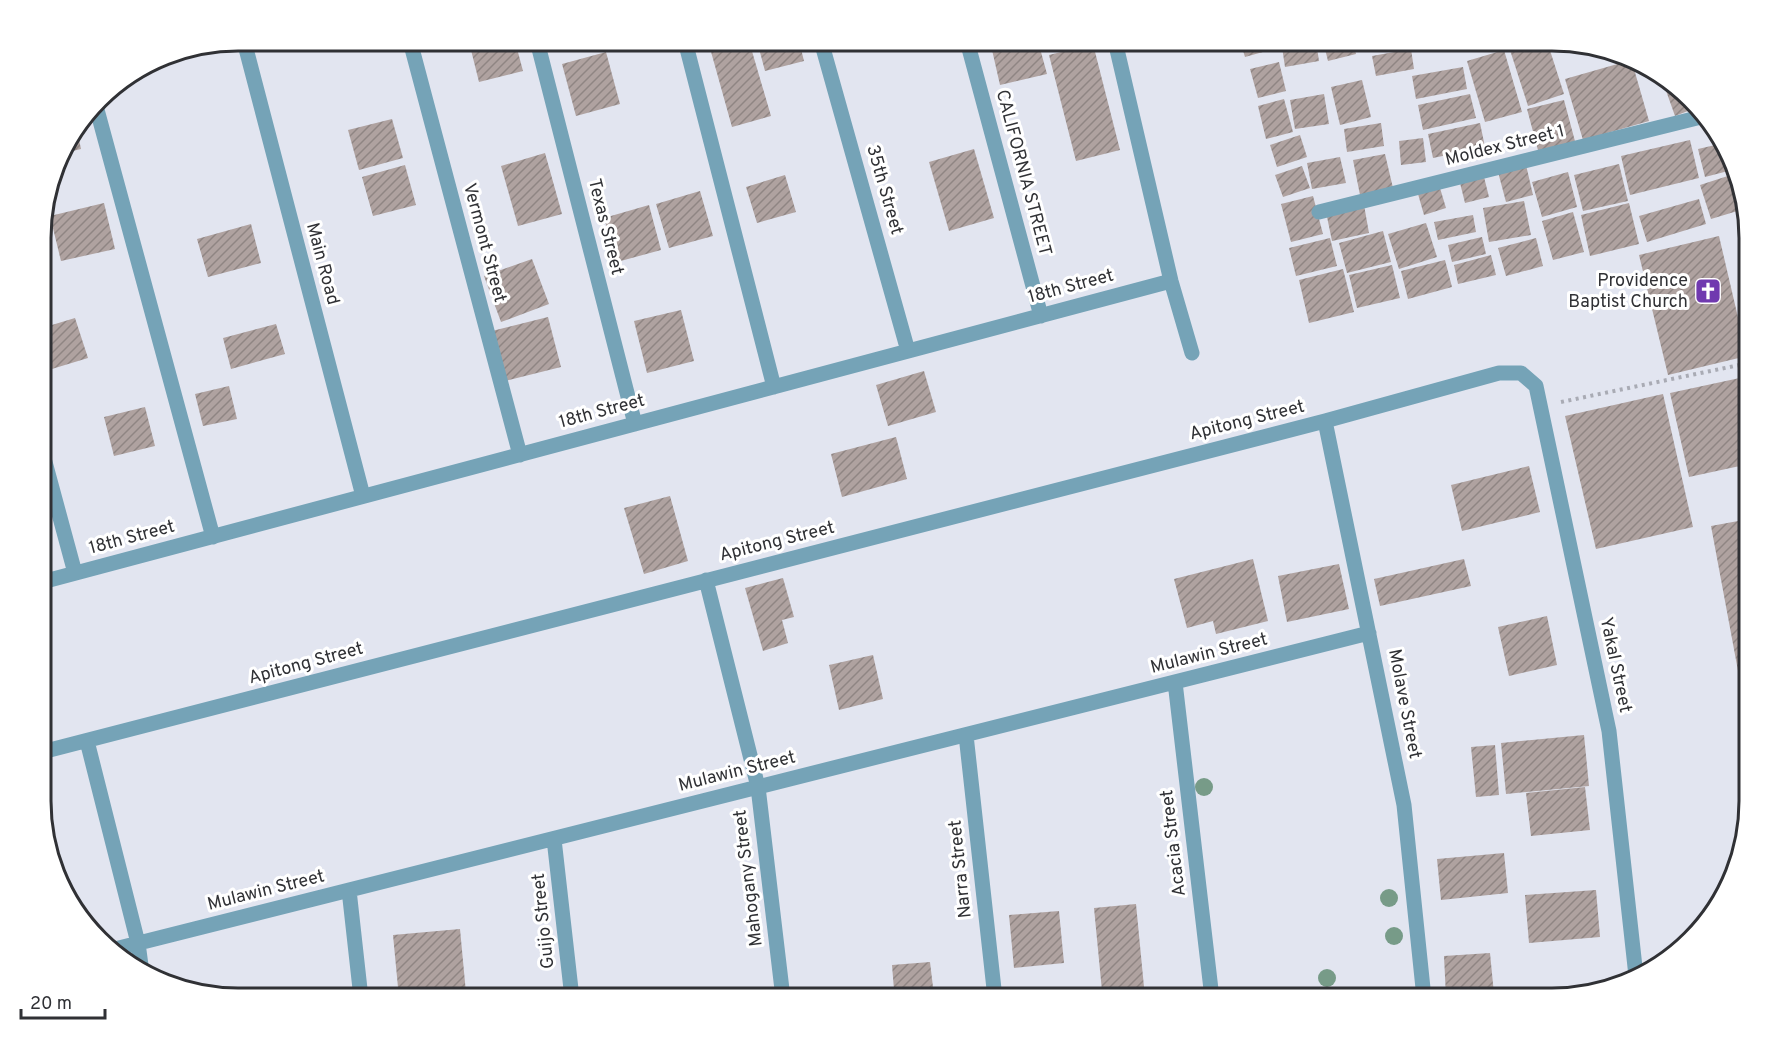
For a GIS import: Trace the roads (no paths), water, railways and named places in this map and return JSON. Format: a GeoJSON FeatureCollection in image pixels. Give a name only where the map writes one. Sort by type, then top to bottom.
{"type":"FeatureCollection","features":[{"type":"Feature","properties":{"kind":"street","name":"Main Road"},"geometry":{"type":"LineString","coordinates":[[247,51],[363,496]]}},
{"type":"Feature","properties":{"kind":"street","name":"Vermont Street"},"geometry":{"type":"LineString","coordinates":[[413,51],[520,454]]}},
{"type":"Feature","properties":{"kind":"street","name":"Texas Street"},"geometry":{"type":"LineString","coordinates":[[540,51],[635,424]]}},
{"type":"Feature","properties":{"kind":"street"},"geometry":{"type":"LineString","coordinates":[[688,51],[774,387]]}},
{"type":"Feature","properties":{"kind":"street","name":"35th Street"},"geometry":{"type":"LineString","coordinates":[[824,51],[908,351]]}},
{"type":"Feature","properties":{"kind":"street","name":"CALIFORNIA STREET"},"geometry":{"type":"LineString","coordinates":[[970,51],[1041,316]]}},
{"type":"Feature","properties":{"kind":"street"},"geometry":{"type":"LineString","coordinates":[[1118,51],[1172,281],[1192,353]]}},
{"type":"Feature","properties":{"kind":"street"},"geometry":{"type":"LineString","coordinates":[[98,115],[213,537]]}},
{"type":"Feature","properties":{"kind":"street","name":"Moldex Street 1"},"geometry":{"type":"LineString","coordinates":[[1319,212],[1695,118]]}},
{"type":"Feature","properties":{"kind":"street","name":"18th Street"},"geometry":{"type":"LineString","coordinates":[[51,580],[1172,281]]}},
{"type":"Feature","properties":{"kind":"street","name":"Apitong Street"},"geometry":{"type":"LineString","coordinates":[[51,750],[1325,421],[1499,373],[1521,373]]}},
{"type":"Feature","properties":{"kind":"street","name":"Yakal Street"},"geometry":{"type":"LineString","coordinates":[[1521,373],[1536,386],[1609,731],[1635,968]]}},
{"type":"Feature","properties":{"kind":"street","name":"Molave Street"},"geometry":{"type":"LineString","coordinates":[[1325,421],[1404,805],[1423,988]]}},
{"type":"Feature","properties":{"kind":"street"},"geometry":{"type":"LineString","coordinates":[[51,484],[75,573]]}},
{"type":"Feature","properties":{"kind":"street","name":"Mahogany Street"},"geometry":{"type":"LineString","coordinates":[[706,580],[758,787],[782,988]]}},
{"type":"Feature","properties":{"kind":"street","name":"Mulawin Street"},"geometry":{"type":"LineString","coordinates":[[122,947],[1369,633]]}},
{"type":"Feature","properties":{"kind":"street","name":"Acacia Street"},"geometry":{"type":"LineString","coordinates":[[1175,682],[1211,988]]}},
{"type":"Feature","properties":{"kind":"street","name":"Narra Street"},"geometry":{"type":"LineString","coordinates":[[966,735],[994,988]]}},
{"type":"Feature","properties":{"kind":"street"},"geometry":{"type":"LineString","coordinates":[[87,741],[140,960]]}},
{"type":"Feature","properties":{"kind":"street","name":"Guijo Street"},"geometry":{"type":"LineString","coordinates":[[554,839],[571,988]]}},
{"type":"Feature","properties":{"kind":"street"},"geometry":{"type":"LineString","coordinates":[[349,890],[360,988]]}},
{"type":"Feature","properties":{"kind":"place","name":"Providence Baptist Church"},"geometry":{"type":"Point","coordinates":[1708,291]}}]}
